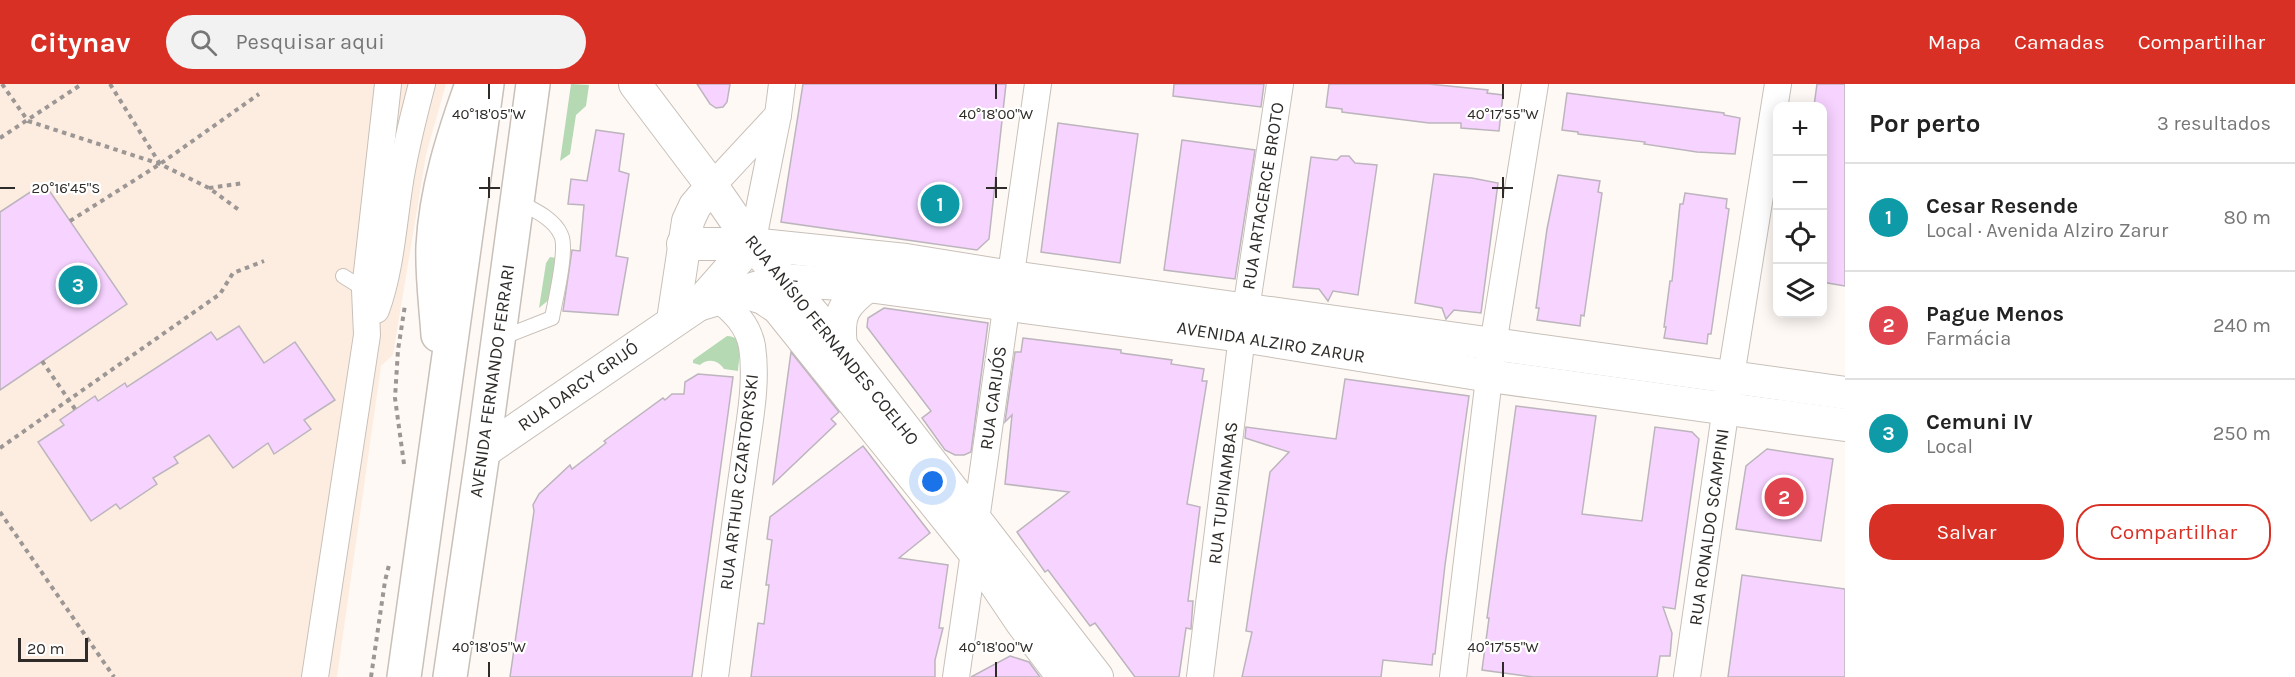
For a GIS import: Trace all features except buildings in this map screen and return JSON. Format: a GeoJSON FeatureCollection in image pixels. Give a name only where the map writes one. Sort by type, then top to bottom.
{"type":"FeatureCollection","features":[{"type":"Feature","properties":{"kind":"main road"},"geometry":{"type":"LineString","coordinates":[[445,384],[434,288],[433,246],[439,195],[452,139],[472,84]]}},
{"type":"Feature","properties":{"kind":"main road"},"geometry":{"type":"LineString","coordinates":[[404,677],[487,84]]}},
{"type":"Feature","properties":{"kind":"main road","name":"AVENIDA FERNANDO FERRARI"},"geometry":{"type":"LineString","coordinates":[[450,677],[533,84]]}},
{"type":"Feature","properties":{"kind":"street"},"geometry":{"type":"LineString","coordinates":[[315,677],[373,294],[388,84]]}},
{"type":"Feature","properties":{"kind":"street"},"geometry":{"type":"LineString","coordinates":[[373,294],[422,84]]}},
{"type":"Feature","properties":{"kind":"street"},"geometry":{"type":"LineString","coordinates":[[752,244],[782,84]]}},
{"type":"Feature","properties":{"kind":"street","name":"RUA CARIJÓS"},"geometry":{"type":"LineString","coordinates":[[976,520],[1038,84]]}},
{"type":"Feature","properties":{"kind":"street","name":"RUA ARTACERCE BROTO"},"geometry":{"type":"LineString","coordinates":[[1244,323],[1280,84]]}},
{"type":"Feature","properties":{"kind":"street"},"geometry":{"type":"LineString","coordinates":[[1453,677],[1493,345],[1535,84]]}},
{"type":"Feature","properties":{"kind":"street","name":"RUA RONALDO SCAMPINI"},"geometry":{"type":"LineString","coordinates":[[1687,677],[1726,407],[1778,84]]}},
{"type":"Feature","properties":{"kind":"street","name":"RUA ANÍSIO FERNANDES COELHO"},"geometry":{"type":"LineString","coordinates":[[636,85],[712,186],[752,244],[841,346],[976,520],[1049,637]]}},
{"type":"Feature","properties":{"kind":"street"},"geometry":{"type":"LineString","coordinates":[[707,304],[683,244],[688,220],[695,206],[712,186],[778,115]]}},
{"type":"Feature","properties":{"kind":"street","name":"AVENIDA ALZIRO ZARUR"},"geometry":{"type":"LineString","coordinates":[[683,244],[752,244],[906,260],[1009,290]]}},
{"type":"Feature","properties":{"kind":"street","name":"RUA DARCY GRIJÓ"},"geometry":{"type":"LineString","coordinates":[[483,452],[707,304],[752,244]]}},
{"type":"Feature","properties":{"kind":"street","name":"AVENIDA ALZIRO ZARUR"},"geometry":{"type":"LineString","coordinates":[[707,304],[782,280],[868,286],[1009,290],[1244,323],[1493,345],[1845,393]]}},
{"type":"Feature","properties":{"kind":"street"},"geometry":{"type":"LineString","coordinates":[[841,346],[838,328],[842,314],[847,303],[868,286]]}},
{"type":"Feature","properties":{"kind":"street","name":"RUA ANÍSIO FERNANDES COELHO"},"geometry":{"type":"LineString","coordinates":[[707,304],[763,298],[778,308],[974,552],[1083,675]]}},
{"type":"Feature","properties":{"kind":"street","name":"RUA ARTHUR CZARTORYSKI"},"geometry":{"type":"LineString","coordinates":[[707,304],[732,309],[743,323],[751,344],[754,365],[750,413],[715,677]]}},
{"type":"Feature","properties":{"kind":"street","name":"AVENIDA ALZIRO ZARUR"},"geometry":{"type":"LineString","coordinates":[[1244,323],[1490,376],[1845,425]]}},
{"type":"Feature","properties":{"kind":"street","name":"RUA TUPINAMBAS"},"geometry":{"type":"LineString","coordinates":[[1200,677],[1244,323]]}},
{"type":"Feature","properties":{"kind":"street"},"geometry":{"type":"LineString","coordinates":[[956,677],[974,552]]}},
{"type":"Feature","properties":{"kind":"lane"},"geometry":{"type":"LineString","coordinates":[[499,338],[552,318],[564,246],[561,234],[549,220],[517,201]]}},
{"type":"Feature","properties":{"kind":"lane"},"geometry":{"type":"LineString","coordinates":[[343,276],[373,294]]}},
{"type":"Feature","properties":{"kind":"path"},"geometry":{"type":"LineString","coordinates":[[2,84],[28,121],[160,164],[208,188],[239,210]]}},
{"type":"Feature","properties":{"kind":"path"},"geometry":{"type":"LineString","coordinates":[[0,138],[82,84]]}},
{"type":"Feature","properties":{"kind":"path"},"geometry":{"type":"LineString","coordinates":[[110,84],[160,164]]}},
{"type":"Feature","properties":{"kind":"path"},"geometry":{"type":"LineString","coordinates":[[70,221],[160,164],[259,94]]}},
{"type":"Feature","properties":{"kind":"path"},"geometry":{"type":"LineString","coordinates":[[208,188],[244,183]]}},
{"type":"Feature","properties":{"kind":"path"},"geometry":{"type":"LineString","coordinates":[[0,448],[220,294],[233,273],[264,261]]}},
{"type":"Feature","properties":{"kind":"path"},"geometry":{"type":"LineString","coordinates":[[405,466],[395,398],[398,350],[407,295]]}},
{"type":"Feature","properties":{"kind":"path"},"geometry":{"type":"LineString","coordinates":[[42,361],[75,409]]}},
{"type":"Feature","properties":{"kind":"path"},"geometry":{"type":"LineString","coordinates":[[0,512],[2,520],[114,677]]}},
{"type":"Feature","properties":{"kind":"path"},"geometry":{"type":"LineString","coordinates":[[371,677],[385,581],[391,560]]}},
{"type":"Feature","properties":{"kind":"shaded area"},"geometry":{"type":"Polygon","coordinates":[[[0,84],[446,84],[426,155],[393,355],[381,366],[337,677],[0,677],[0,84]]]}},
{"type":"Feature","properties":{"kind":"green space"},"geometry":{"type":"Polygon","coordinates":[[[571,84],[589,85],[586,106],[576,115],[570,154],[560,161],[571,84]]]}},
{"type":"Feature","properties":{"kind":"green space"},"geometry":{"type":"Polygon","coordinates":[[[550,257],[557,258],[550,299],[539,308],[546,263],[550,257]]]}},
{"type":"Feature","properties":{"kind":"green space"},"geometry":{"type":"Polygon","coordinates":[[[727,336],[733,337],[739,344],[738,371],[724,369],[713,361],[706,361],[700,365],[693,363],[693,360],[727,336]]]}},
{"type":"Feature","properties":{"kind":"place","name":"Cesar Resende"},"geometry":{"type":"Point","coordinates":[940,204]}},
{"type":"Feature","properties":{"kind":"place","name":"Cemuni IV"},"geometry":{"type":"Point","coordinates":[78,285]}},
{"type":"Feature","properties":{"kind":"place","name":"Pague Menos"},"geometry":{"type":"Point","coordinates":[1784,497]}}]}
